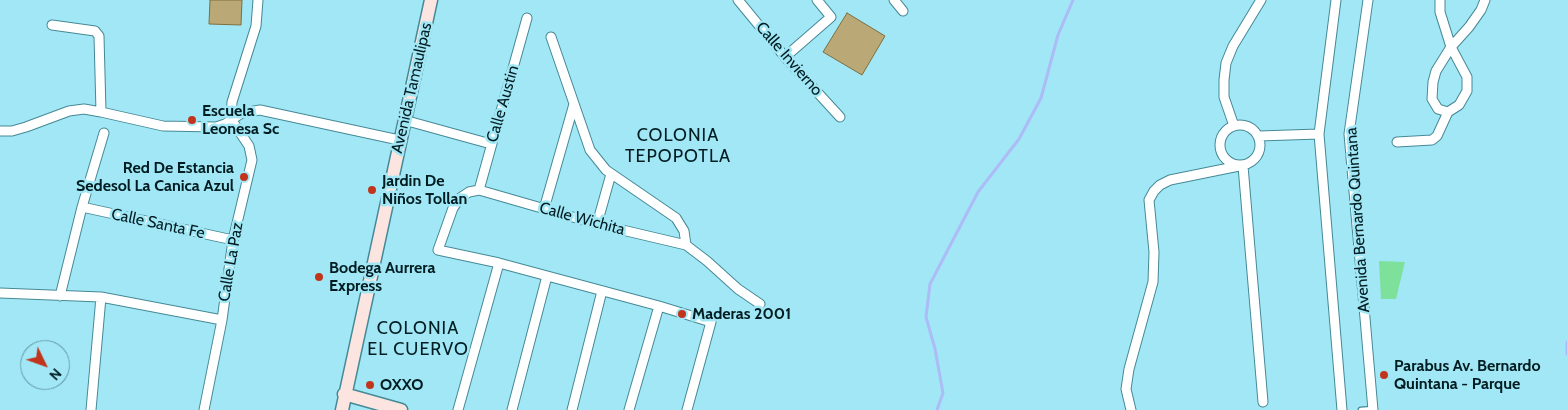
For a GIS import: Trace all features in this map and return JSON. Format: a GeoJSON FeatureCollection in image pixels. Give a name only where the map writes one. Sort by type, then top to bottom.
{"type":"FeatureCollection","features":[{"type":"Feature","properties":{"kind":"street"},"geometry":{"type":"LineString","coordinates":[[231,119],[232,102],[256,26],[258,0]]}},
{"type":"Feature","properties":{"kind":"street","name":"Avenida Tamaulipas"},"geometry":{"type":"LineString","coordinates":[[342,410],[431,0]]}},
{"type":"Feature","properties":{"kind":"street","name":"Calle Invierno"},"geometry":{"type":"LineString","coordinates":[[738,0],[785,57],[840,117]]}},
{"type":"Feature","properties":{"kind":"street"},"geometry":{"type":"LineString","coordinates":[[785,57],[831,17],[817,0]]}},
{"type":"Feature","properties":{"kind":"street"},"geometry":{"type":"LineString","coordinates":[[894,0],[903,11]]}},
{"type":"Feature","properties":{"kind":"street"},"geometry":{"type":"LineString","coordinates":[[1234,126],[1224,97],[1226,63],[1233,46],[1261,0]]}},
{"type":"Feature","properties":{"kind":"street","name":"Avenida Bernardo Quintana"},"geometry":{"type":"LineString","coordinates":[[1336,0],[1319,134],[1342,410]]}},
{"type":"Feature","properties":{"kind":"street","name":"Avenida Bernardo Quintana"},"geometry":{"type":"LineString","coordinates":[[1368,0],[1349,134],[1373,410]]}},
{"type":"Feature","properties":{"kind":"street"},"geometry":{"type":"LineString","coordinates":[[1397,142],[1432,140],[1437,136],[1448,112],[1459,105],[1467,91],[1467,77],[1451,46],[1440,12],[1440,0]]}},
{"type":"Feature","properties":{"kind":"street"},"geometry":{"type":"LineString","coordinates":[[1448,112],[1438,109],[1432,99],[1432,82],[1436,71],[1451,46],[1469,27],[1481,10],[1484,0]]}},
{"type":"Feature","properties":{"kind":"street","name":"Calle Austin"},"geometry":{"type":"LineString","coordinates":[[479,190],[527,18]]}},
{"type":"Feature","properties":{"kind":"street"},"geometry":{"type":"LineString","coordinates":[[52,25],[95,31],[99,36],[101,112]]}},
{"type":"Feature","properties":{"kind":"street"},"geometry":{"type":"LineString","coordinates":[[551,37],[590,150],[611,174],[676,218],[684,232],[686,245],[760,304]]}},
{"type":"Feature","properties":{"kind":"street"},"geometry":{"type":"LineString","coordinates":[[544,210],[574,104]]}},
{"type":"Feature","properties":{"kind":"street"},"geometry":{"type":"LineString","coordinates":[[0,131],[12,131],[26,127],[68,110],[101,112],[163,126],[216,127],[225,124],[242,113],[260,110],[400,140]]}},
{"type":"Feature","properties":{"kind":"street","name":"Calle La Paz"},"geometry":{"type":"LineString","coordinates":[[204,410],[222,320],[233,240],[252,160],[249,146],[231,119]]}},
{"type":"Feature","properties":{"kind":"street"},"geometry":{"type":"LineString","coordinates":[[404,120],[491,144]]}},
{"type":"Feature","properties":{"kind":"street"},"geometry":{"type":"LineString","coordinates":[[1131,410],[1126,389],[1129,369],[1153,282],[1154,252],[1149,200],[1160,185],[1170,180],[1241,166],[1249,164],[1258,155],[1261,143],[1255,130],[1241,125],[1227,130],[1222,136],[1220,144],[1221,152],[1225,159],[1231,164],[1241,166]]}},
{"type":"Feature","properties":{"kind":"street"},"geometry":{"type":"LineString","coordinates":[[60,296],[82,207],[104,133]]}},
{"type":"Feature","properties":{"kind":"street"},"geometry":{"type":"LineString","coordinates":[[1259,136],[1319,134]]}},
{"type":"Feature","properties":{"kind":"street"},"geometry":{"type":"LineString","coordinates":[[1241,166],[1263,402]]}},
{"type":"Feature","properties":{"kind":"street"},"geometry":{"type":"LineString","coordinates":[[597,224],[611,174]]}},
{"type":"Feature","properties":{"kind":"street"},"geometry":{"type":"LineString","coordinates":[[479,190],[469,192],[460,198],[453,208],[438,250],[499,263],[711,322],[687,410]]}},
{"type":"Feature","properties":{"kind":"street","name":"Calle Wichita"},"geometry":{"type":"LineString","coordinates":[[479,190],[544,210],[686,245]]}},
{"type":"Feature","properties":{"kind":"street","name":"Calle Santa Fe"},"geometry":{"type":"LineString","coordinates":[[82,207],[233,240]]}},
{"type":"Feature","properties":{"kind":"street"},"geometry":{"type":"LineString","coordinates":[[458,410],[499,263]]}},
{"type":"Feature","properties":{"kind":"street"},"geometry":{"type":"LineString","coordinates":[[512,410],[546,276]]}},
{"type":"Feature","properties":{"kind":"street"},"geometry":{"type":"LineString","coordinates":[[572,410],[602,291]]}},
{"type":"Feature","properties":{"kind":"street"},"geometry":{"type":"LineString","coordinates":[[0,293],[101,297],[222,320]]}},
{"type":"Feature","properties":{"kind":"street"},"geometry":{"type":"LineString","coordinates":[[91,410],[101,297]]}},
{"type":"Feature","properties":{"kind":"street"},"geometry":{"type":"LineString","coordinates":[[629,410],[659,306]]}},
{"type":"Feature","properties":{"kind":"street"},"geometry":{"type":"LineString","coordinates":[[344,394],[401,410]]}},
{"type":"Feature","properties":{"kind":"lane"},"geometry":{"type":"LineString","coordinates":[[1361,410],[1373,410]]}},
{"type":"Feature","properties":{"kind":"green space"},"geometry":{"type":"Polygon","coordinates":[[[1379,261],[1405,262],[1396,299],[1381,299],[1379,261]]]}},
{"type":"Feature","properties":{"kind":"building"},"geometry":{"type":"Polygon","coordinates":[[[210,0],[242,0],[241,25],[209,24],[210,0]]]}},
{"type":"Feature","properties":{"kind":"building"},"geometry":{"type":"Polygon","coordinates":[[[847,13],[885,36],[862,75],[823,52],[847,13]]]}},
{"type":"Feature","properties":{"kind":"waterway"},"geometry":{"type":"LineString","coordinates":[[937,410],[943,393],[935,349],[926,317],[930,284],[978,192],[1019,139],[1041,98],[1058,35],[1073,0]]}},
{"type":"Feature","properties":{"kind":"waterway"},"geometry":{"type":"LineString","coordinates":[[1567,342],[1567,354]]}},
{"type":"Feature","properties":{"kind":"place","name":"Escuela Leonesa Sc"},"geometry":{"type":"Point","coordinates":[192,120]}},
{"type":"Feature","properties":{"kind":"place","name":"Red De Estancia Sedesol La Canica Azul"},"geometry":{"type":"Point","coordinates":[244,177]}},
{"type":"Feature","properties":{"kind":"place","name":"Jardin De Niños Tollan"},"geometry":{"type":"Point","coordinates":[372,190]}},
{"type":"Feature","properties":{"kind":"place","name":"Bodega Aurrera Express"},"geometry":{"type":"Point","coordinates":[319,277]}},
{"type":"Feature","properties":{"kind":"place","name":"Maderas 2001"},"geometry":{"type":"Point","coordinates":[682,314]}},
{"type":"Feature","properties":{"kind":"place","name":"Parabus Av. Bernardo Quintana - Parque"},"geometry":{"type":"Point","coordinates":[1384,375]}},
{"type":"Feature","properties":{"kind":"place","name":"OXXO"},"geometry":{"type":"Point","coordinates":[370,385]}},
{"type":"Feature","properties":{"kind":"district","name":"COLONIA TEPOPOTLA"},"geometry":{"type":"Point","coordinates":[678,146]}},
{"type":"Feature","properties":{"kind":"district","name":"COLONIA EL CUERVO"},"geometry":{"type":"Point","coordinates":[418,339]}}]}
